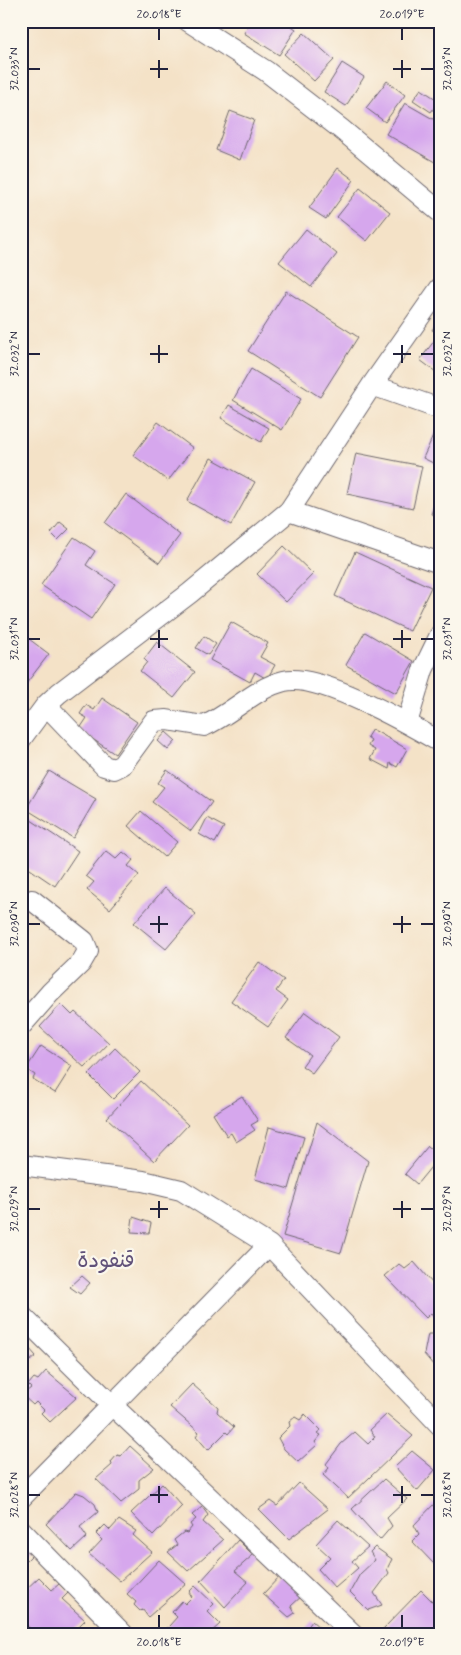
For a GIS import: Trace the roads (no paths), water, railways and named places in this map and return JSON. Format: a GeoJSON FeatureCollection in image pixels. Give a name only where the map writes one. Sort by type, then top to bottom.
{"type":"FeatureCollection","features":[{"type":"Feature","properties":{"kind":"street"},"geometry":{"type":"LineString","coordinates":[[188,21],[266,72],[341,129],[440,212]]}},
{"type":"Feature","properties":{"kind":"street"},"geometry":{"type":"LineString","coordinates":[[21,739],[46,705],[72,682],[190,593],[289,511],[372,385],[440,288]]}},
{"type":"Feature","properties":{"kind":"street"},"geometry":{"type":"LineString","coordinates":[[372,385],[440,409]]}},
{"type":"Feature","properties":{"kind":"street"},"geometry":{"type":"LineString","coordinates":[[289,511],[440,563]]}},
{"type":"Feature","properties":{"kind":"street"},"geometry":{"type":"LineString","coordinates":[[407,723],[423,670],[440,635]]}},
{"type":"Feature","properties":{"kind":"street"},"geometry":{"type":"LineString","coordinates":[[46,705],[104,766],[114,769],[122,766],[154,721],[168,720],[204,726],[264,689],[286,680],[325,686],[407,723],[440,742]]}},
{"type":"Feature","properties":{"kind":"street"},"geometry":{"type":"LineString","coordinates":[[21,1026],[50,993],[81,963],[88,951],[84,941],[32,900]]}},
{"type":"Feature","properties":{"kind":"street"},"geometry":{"type":"LineString","coordinates":[[21,1165],[165,1185],[181,1190],[268,1244],[440,1425]]}},
{"type":"Feature","properties":{"kind":"street"},"geometry":{"type":"LineString","coordinates":[[21,1498],[268,1244]]}},
{"type":"Feature","properties":{"kind":"street"},"geometry":{"type":"LineString","coordinates":[[21,1316],[112,1406],[354,1634]]}},
{"type":"Feature","properties":{"kind":"street"},"geometry":{"type":"LineString","coordinates":[[21,1530],[123,1634]]}},
{"type":"Feature","properties":{"kind":"district","name":"قنفودة"},"geometry":{"type":"Point","coordinates":[106,1259]}}]}
